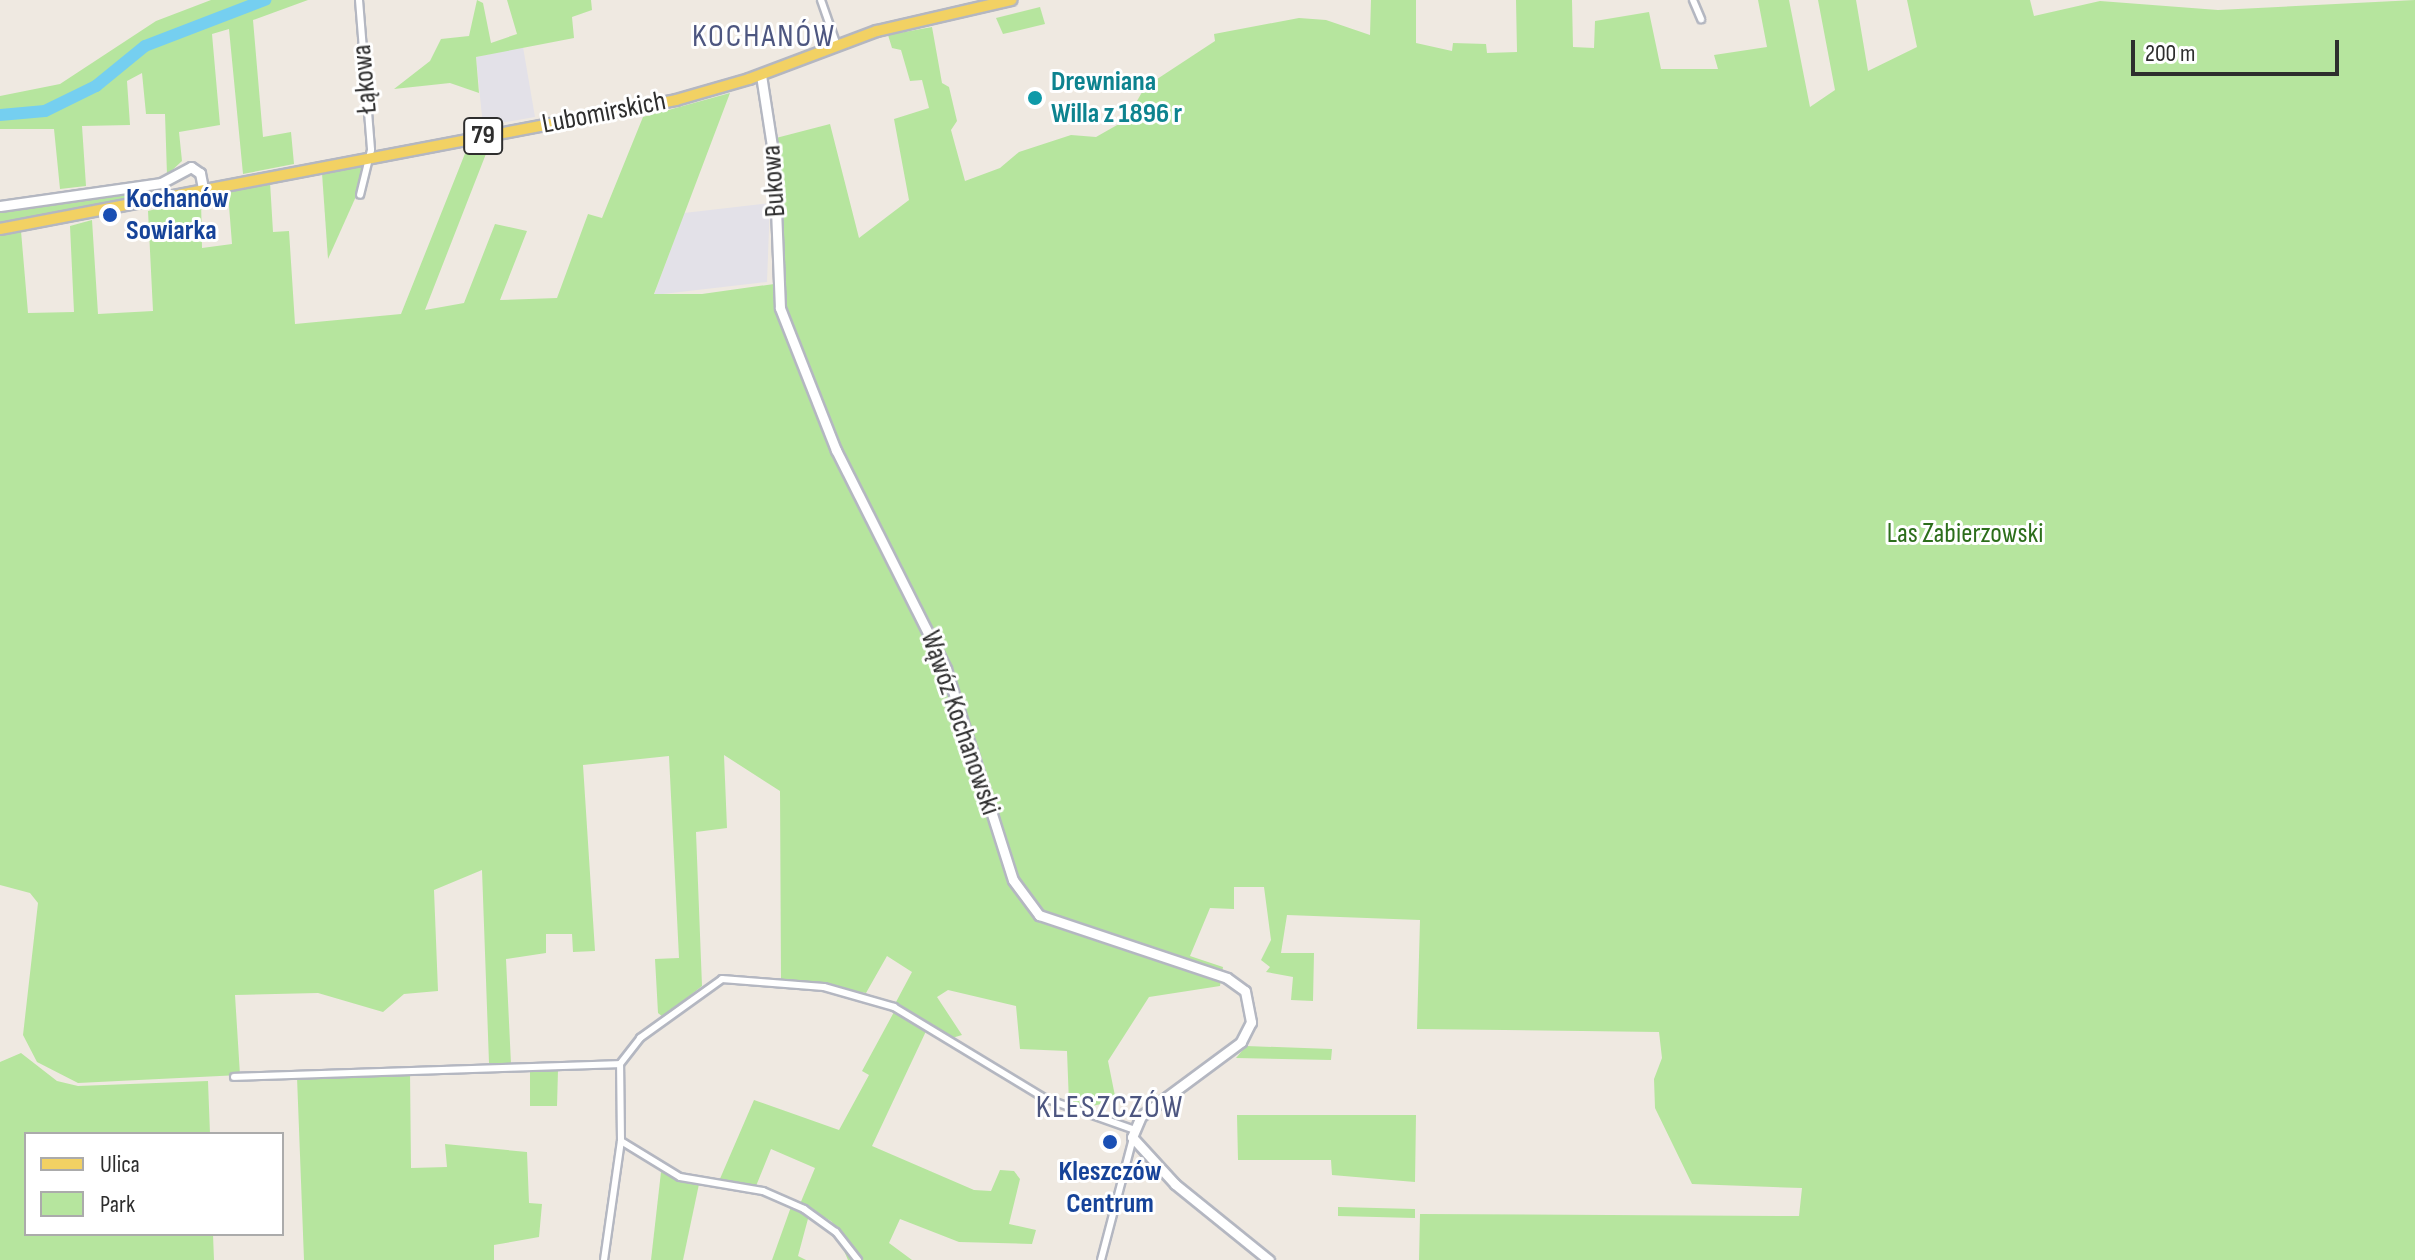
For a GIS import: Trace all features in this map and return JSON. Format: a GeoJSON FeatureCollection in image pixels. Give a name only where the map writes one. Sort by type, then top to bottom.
{"type":"FeatureCollection","features":[{"type":"Feature","properties":{"kind":"main road","name":"Lubomirskich"},"geometry":{"type":"LineString","coordinates":[[0,229],[647,106],[761,75],[905,23],[1011,0]]}},
{"type":"Feature","properties":{"kind":"street","name":"Łąkowa"},"geometry":{"type":"LineString","coordinates":[[359,0],[370,157],[360,195]]}},
{"type":"Feature","properties":{"kind":"street"},"geometry":{"type":"LineString","coordinates":[[821,0],[837,46]]}},
{"type":"Feature","properties":{"kind":"street"},"geometry":{"type":"LineString","coordinates":[[1693,0],[1701,19]]}},
{"type":"Feature","properties":{"kind":"street","name":"Bukowa"},"geometry":{"type":"LineString","coordinates":[[761,75],[774,159],[778,288]]}},
{"type":"Feature","properties":{"kind":"street"},"geometry":{"type":"LineString","coordinates":[[0,206],[165,183],[188,167],[199,171],[203,189]]}},
{"type":"Feature","properties":{"kind":"street","name":"Wąwóz Kochanowski"},"geometry":{"type":"LineString","coordinates":[[778,288],[780,308],[821,416],[946,669],[1013,880],[1025,902],[1063,924],[1243,987],[1251,1008],[1241,1042],[1132,1129]]}},
{"type":"Feature","properties":{"kind":"street"},"geometry":{"type":"LineString","coordinates":[[604,1260],[621,1141],[620,1064],[640,1038],[715,981],[737,977],[812,986],[916,1016],[1007,1078],[1044,1098],[1132,1129],[1132,1142],[1101,1260]]}},
{"type":"Feature","properties":{"kind":"street"},"geometry":{"type":"LineString","coordinates":[[234,1077],[620,1064]]}},
{"type":"Feature","properties":{"kind":"street"},"geometry":{"type":"LineString","coordinates":[[621,1141],[680,1177],[763,1191],[795,1204],[827,1224],[858,1260]]}},
{"type":"Feature","properties":{"kind":"street"},"geometry":{"type":"LineString","coordinates":[[1132,1142],[1269,1260]]}},
{"type":"Feature","properties":{"kind":"shaded area"},"geometry":{"type":"Polygon","coordinates":[[[523,47],[535,117],[483,126],[476,57],[523,47]]]}},
{"type":"Feature","properties":{"kind":"shaded area"},"geometry":{"type":"Polygon","coordinates":[[[770,203],[767,282],[654,295],[684,213],[770,203]]]}},
{"type":"Feature","properties":{"kind":"green space"},"geometry":{"type":"Polygon","coordinates":[[[211,0],[308,0],[253,20],[263,137],[291,132],[294,164],[243,174],[229,29],[212,34],[220,125],[179,132],[182,161],[167,175],[165,114],[146,114],[142,73],[127,81],[130,125],[82,126],[86,186],[60,189],[54,129],[0,129],[0,96],[60,84],[156,21],[211,0]]]}},
{"type":"Feature","properties":{"kind":"green space"},"geometry":{"type":"Polygon","coordinates":[[[477,0],[483,3],[491,43],[517,34],[507,0],[591,0],[592,10],[572,17],[574,38],[476,57],[479,93],[450,83],[394,89],[430,61],[441,39],[469,36],[477,0]]]}},
{"type":"Feature","properties":{"kind":"green space","name":"Las Zabierzowski"},"geometry":{"type":"Polygon","coordinates":[[[1371,0],[1416,0],[1416,43],[1452,51],[1453,43],[1486,44],[1487,53],[1517,52],[1516,0],[1572,0],[1573,47],[1594,48],[1595,21],[1649,12],[1661,69],[1718,69],[1714,55],[1767,47],[1758,0],[1789,0],[1810,107],[1835,90],[1818,0],[1856,0],[1868,71],[1917,47],[1907,0],[2030,0],[2034,16],[2100,1],[2218,10],[2415,0],[2415,1260],[1419,1260],[1420,1214],[1799,1216],[1802,1188],[1692,1184],[1655,1108],[1654,1079],[1662,1058],[1659,1032],[1417,1029],[1420,920],[1287,915],[1281,953],[1314,953],[1313,1001],[1291,1000],[1293,977],[1266,972],[1270,967],[1261,960],[1271,940],[1264,887],[1234,887],[1234,909],[1210,908],[1190,956],[1223,967],[1220,986],[1149,997],[1108,1061],[1116,1101],[1082,1108],[1069,1104],[1067,1051],[1020,1049],[1016,1006],[948,990],[937,997],[962,1035],[952,1038],[896,1002],[912,972],[887,956],[866,993],[781,979],[780,791],[724,755],[727,828],[696,832],[702,986],[663,1017],[658,1013],[655,959],[679,958],[669,756],[583,765],[595,951],[573,952],[572,934],[546,934],[546,953],[506,959],[511,1064],[489,1063],[482,870],[434,890],[438,991],[404,994],[383,1012],[318,993],[235,995],[240,1075],[78,1083],[37,1062],[23,1035],[38,903],[30,893],[0,885],[0,236],[21,231],[28,313],[74,312],[70,226],[92,220],[98,314],[153,311],[148,211],[201,198],[202,248],[232,244],[228,193],[270,182],[273,232],[289,231],[295,324],[401,314],[468,146],[491,141],[425,310],[464,303],[495,224],[527,231],[500,300],[557,298],[588,214],[602,218],[643,117],[730,93],[654,294],[702,294],[781,283],[776,138],[830,124],[859,238],[909,200],[894,119],[929,108],[922,80],[910,81],[901,50],[892,48],[888,35],[932,27],[942,83],[949,87],[957,121],[951,130],[965,181],[1000,168],[1019,152],[1071,135],[1096,137],[1126,120],[1145,87],[1215,41],[1214,34],[1299,18],[1326,20],[1370,35],[1371,0]]]}},
{"type":"Feature","properties":{"kind":"green space"},"geometry":{"type":"Polygon","coordinates":[[[1040,7],[1045,24],[1003,34],[996,18],[1040,7]]]}},
{"type":"Feature","properties":{"kind":"green space"},"geometry":{"type":"Polygon","coordinates":[[[362,166],[358,192],[328,259],[322,173],[362,166]]]}},
{"type":"Feature","properties":{"kind":"green space"},"geometry":{"type":"Polygon","coordinates":[[[152,187],[154,193],[0,224],[0,209],[152,187]]]}},
{"type":"Feature","properties":{"kind":"green space"},"geometry":{"type":"Polygon","coordinates":[[[894,1012],[928,1027],[872,1146],[974,1190],[991,1191],[1000,1170],[1014,1171],[1020,1179],[1009,1224],[1036,1230],[1032,1244],[959,1242],[900,1219],[889,1243],[912,1260],[848,1260],[838,1237],[842,1234],[831,1221],[800,1204],[815,1168],[771,1149],[756,1186],[719,1181],[754,1100],[839,1130],[869,1075],[862,1071],[894,1012]]]}},
{"type":"Feature","properties":{"kind":"green space"},"geometry":{"type":"Polygon","coordinates":[[[1246,1046],[1332,1049],[1331,1060],[1236,1058],[1246,1046]]]}},
{"type":"Feature","properties":{"kind":"green space"},"geometry":{"type":"Polygon","coordinates":[[[21,1053],[57,1081],[78,1086],[208,1081],[210,1132],[24,1132],[24,1236],[213,1236],[214,1260],[0,1260],[0,1062],[21,1053]]]}},
{"type":"Feature","properties":{"kind":"green space"},"geometry":{"type":"Polygon","coordinates":[[[530,1070],[558,1070],[557,1106],[530,1106],[530,1070]]]}},
{"type":"Feature","properties":{"kind":"green space"},"geometry":{"type":"Polygon","coordinates":[[[410,1071],[411,1168],[447,1167],[445,1144],[527,1152],[529,1203],[542,1204],[539,1237],[494,1245],[494,1260],[304,1260],[297,1077],[410,1071]]]}},
{"type":"Feature","properties":{"kind":"green space"},"geometry":{"type":"Polygon","coordinates":[[[1237,1115],[1416,1115],[1415,1182],[1332,1175],[1331,1160],[1238,1160],[1237,1115]]]}},
{"type":"Feature","properties":{"kind":"green space"},"geometry":{"type":"Polygon","coordinates":[[[661,1172],[699,1184],[683,1260],[651,1260],[661,1172]]]}},
{"type":"Feature","properties":{"kind":"green space"},"geometry":{"type":"Polygon","coordinates":[[[792,1204],[809,1215],[798,1256],[806,1260],[772,1260],[792,1204]]]}},
{"type":"Feature","properties":{"kind":"green space"},"geometry":{"type":"Polygon","coordinates":[[[1338,1207],[1415,1209],[1415,1218],[1338,1216],[1338,1207]]]}},
{"type":"Feature","properties":{"kind":"waterway"},"geometry":{"type":"LineString","coordinates":[[0,115],[45,111],[96,86],[145,46],[265,0]]}},
{"type":"Feature","properties":{"kind":"place","name":"Drewniana Willa z 1896 r"},"geometry":{"type":"Point","coordinates":[1035,98]}},
{"type":"Feature","properties":{"kind":"place","name":"Kochanów Sowiarka"},"geometry":{"type":"Point","coordinates":[110,215]}},
{"type":"Feature","properties":{"kind":"place","name":"Kleszczów Centrum"},"geometry":{"type":"Point","coordinates":[1110,1142]}},
{"type":"Feature","properties":{"kind":"district","name":"KOCHANÓW"},"geometry":{"type":"Point","coordinates":[764,37]}},
{"type":"Feature","properties":{"kind":"district","name":"KLESZCZÓW"},"geometry":{"type":"Point","coordinates":[1110,1108]}}]}
